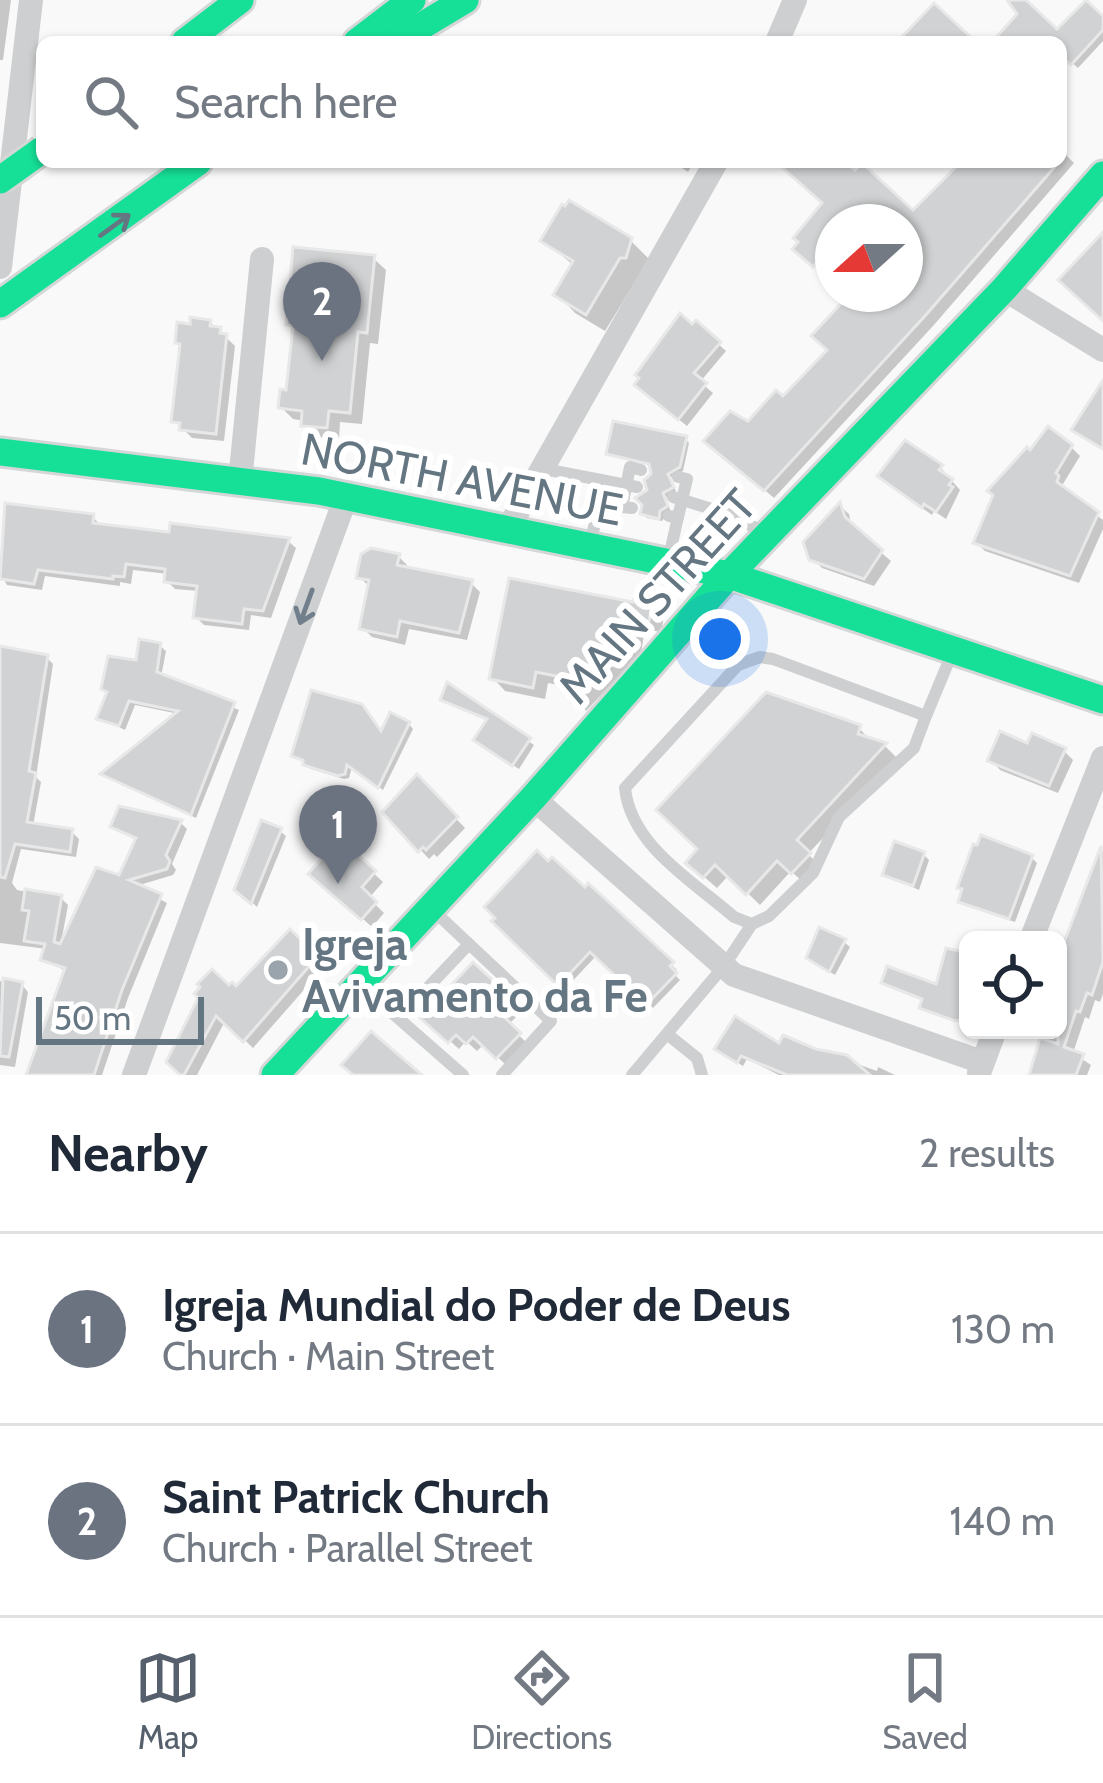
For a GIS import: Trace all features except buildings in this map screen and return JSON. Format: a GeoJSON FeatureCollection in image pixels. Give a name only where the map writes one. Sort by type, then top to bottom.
{"type":"FeatureCollection","features":[{"type":"Feature","properties":{"kind":"main road"},"geometry":{"type":"LineString","coordinates":[[193,36],[240,0]]}},
{"type":"Feature","properties":{"kind":"main road"},"geometry":{"type":"LineString","coordinates":[[365,36],[412,0]]}},
{"type":"Feature","properties":{"kind":"main road"},"geometry":{"type":"LineString","coordinates":[[405,36],[465,0]]}},
{"type":"Feature","properties":{"kind":"main road"},"geometry":{"type":"LineString","coordinates":[[0,180],[36,154]]}},
{"type":"Feature","properties":{"kind":"main road"},"geometry":{"type":"LineString","coordinates":[[0,304],[190,168]]}},
{"type":"Feature","properties":{"kind":"main road","name":"MAIN STREET"},"geometry":{"type":"LineString","coordinates":[[275,1075],[532,798],[729,575],[1004,289],[1103,175]]}},
{"type":"Feature","properties":{"kind":"main road","name":"NORTH AVENUE"},"geometry":{"type":"LineString","coordinates":[[0,452],[346,497],[729,575],[1103,700]]}},
{"type":"Feature","properties":{"kind":"street"},"geometry":{"type":"LineString","coordinates":[[0,267],[31,0]]}},
{"type":"Feature","properties":{"kind":"street"},"geometry":{"type":"LineString","coordinates":[[780,36],[795,0]]}},
{"type":"Feature","properties":{"kind":"street"},"geometry":{"type":"LineString","coordinates":[[508,529],[713,168]]}},
{"type":"Feature","properties":{"kind":"street"},"geometry":{"type":"LineString","coordinates":[[240,482],[262,259]]}},
{"type":"Feature","properties":{"kind":"street"},"geometry":{"type":"LineString","coordinates":[[1004,289],[1103,350]]}},
{"type":"Feature","properties":{"kind":"street"},"geometry":{"type":"LineString","coordinates":[[134,1075],[346,497]]}},
{"type":"Feature","properties":{"kind":"street"},"geometry":{"type":"LineString","coordinates":[[1035,931],[1103,758]]}},
{"type":"Feature","properties":{"kind":"street"},"geometry":{"type":"LineString","coordinates":[[532,798],[734,975],[980,1068],[991,1039]]}},
{"type":"Feature","properties":{"kind":"lane"},"geometry":{"type":"LineString","coordinates":[[632,508],[622,507],[632,486],[629,467],[640,470]]}},
{"type":"Feature","properties":{"kind":"lane"},"geometry":{"type":"LineString","coordinates":[[542,469],[632,486]]}},
{"type":"Feature","properties":{"kind":"lane"},"geometry":{"type":"LineString","coordinates":[[668,562],[678,498],[687,479],[678,477]]}},
{"type":"Feature","properties":{"kind":"lane"},"geometry":{"type":"LineString","coordinates":[[589,545],[604,481]]}},
{"type":"Feature","properties":{"kind":"lane"},"geometry":{"type":"LineString","coordinates":[[678,498],[734,516],[768,535]]}},
{"type":"Feature","properties":{"kind":"lane"},"geometry":{"type":"LineString","coordinates":[[632,1075],[724,966],[752,924],[769,916],[813,873],[839,818],[914,748],[954,650]]}},
{"type":"Feature","properties":{"kind":"lane"},"geometry":{"type":"LineString","coordinates":[[752,924],[734,917],[641,835],[628,813],[625,788],[738,665],[760,657],[926,716]]}},
{"type":"Feature","properties":{"kind":"lane"},"geometry":{"type":"LineString","coordinates":[[430,908],[550,1021],[502,1075]]}},
{"type":"Feature","properties":{"kind":"lane"},"geometry":{"type":"LineString","coordinates":[[399,1018],[469,944]]}},
{"type":"Feature","properties":{"kind":"lane"},"geometry":{"type":"LineString","coordinates":[[360,984],[463,1075]]}},
{"type":"Feature","properties":{"kind":"lane"},"geometry":{"type":"LineString","coordinates":[[667,1034],[697,1058],[702,1075]]}},
{"type":"Feature","properties":{"kind":"traffic: fast"},"geometry":{"type":"LineString","coordinates":[[193,36],[240,0]]}},
{"type":"Feature","properties":{"kind":"traffic: fast"},"geometry":{"type":"LineString","coordinates":[[365,36],[412,0]]}},
{"type":"Feature","properties":{"kind":"traffic: fast"},"geometry":{"type":"LineString","coordinates":[[405,36],[465,0]]}},
{"type":"Feature","properties":{"kind":"traffic: fast"},"geometry":{"type":"LineString","coordinates":[[0,180],[36,154]]}},
{"type":"Feature","properties":{"kind":"traffic: fast"},"geometry":{"type":"LineString","coordinates":[[0,304],[190,168]]}},
{"type":"Feature","properties":{"kind":"traffic: fast"},"geometry":{"type":"LineString","coordinates":[[275,1075],[533,798],[729,575],[1004,289],[1103,175]]}},
{"type":"Feature","properties":{"kind":"traffic: fast"},"geometry":{"type":"LineString","coordinates":[[0,452],[319,491],[729,575],[1103,700]]}},
{"type":"Feature","properties":{"kind":"place","name":"Saint Patrick Church"},"geometry":{"type":"Point","coordinates":[322,361]}},
{"type":"Feature","properties":{"kind":"place","name":"Igreja Mundial do Poder de Deus"},"geometry":{"type":"Point","coordinates":[338,884]}},
{"type":"Feature","properties":{"kind":"place","name":"Igreja Avivamento da Fe"},"geometry":{"type":"Point","coordinates":[278,970]}}]}
